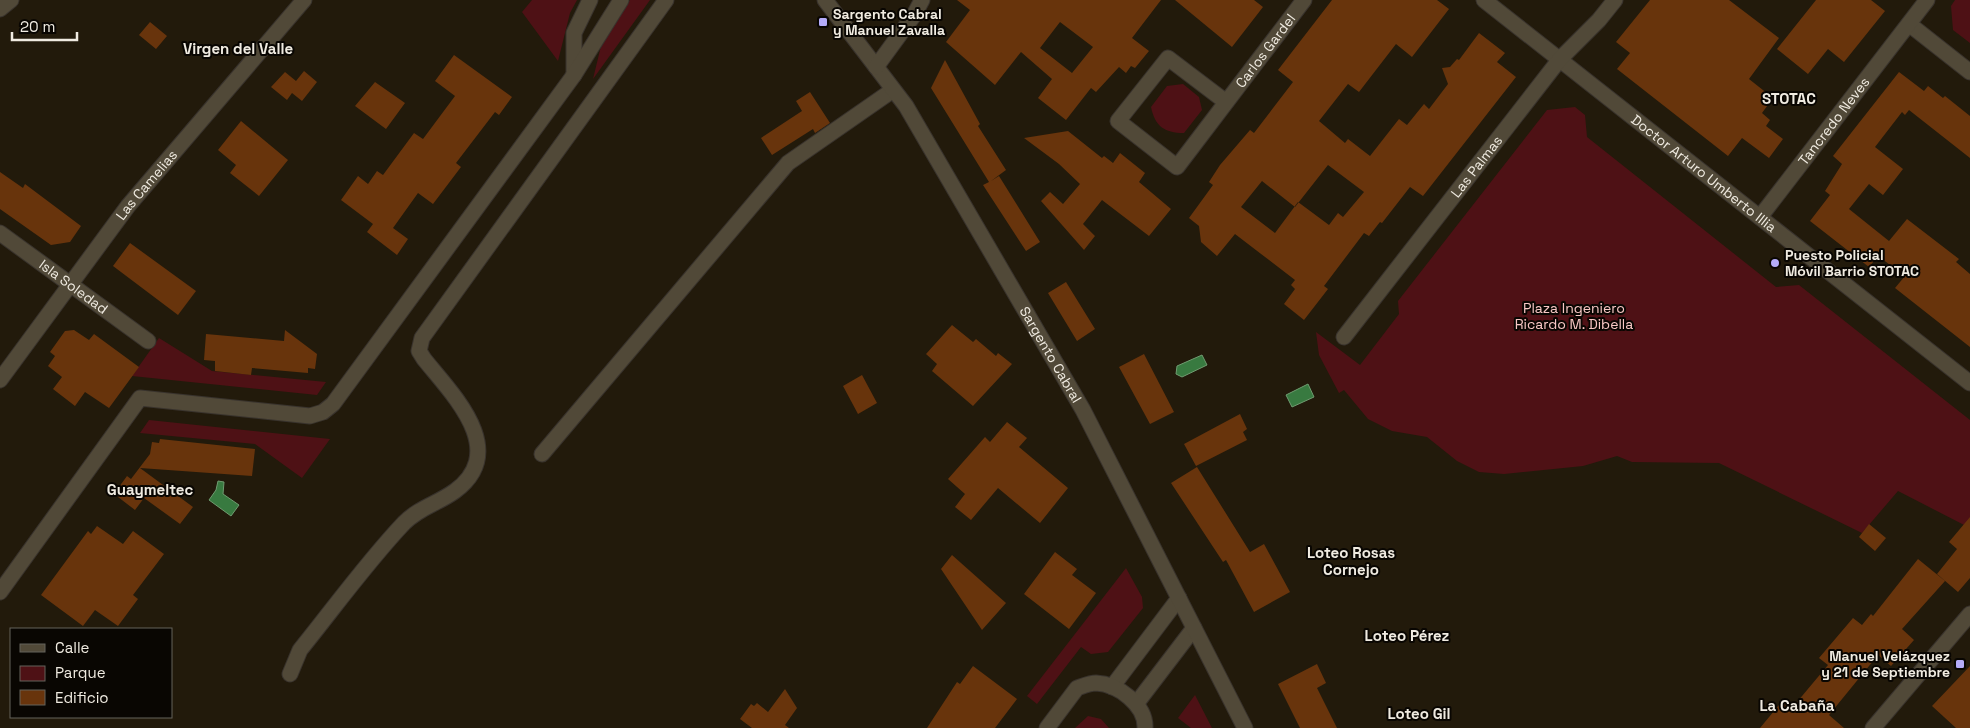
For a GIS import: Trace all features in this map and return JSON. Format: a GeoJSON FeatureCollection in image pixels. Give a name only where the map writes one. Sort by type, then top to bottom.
{"type":"FeatureCollection","features":[{"type":"Feature","properties":{"kind":"street"},"geometry":{"type":"LineString","coordinates":[[0,9],[11,0]]}},
{"type":"Feature","properties":{"kind":"street","name":"Las Camelias"},"geometry":{"type":"LineString","coordinates":[[0,380],[128,206],[304,0]]}},
{"type":"Feature","properties":{"kind":"street"},"geometry":{"type":"LineString","coordinates":[[574,75],[574,33],[590,0]]}},
{"type":"Feature","properties":{"kind":"street"},"geometry":{"type":"LineString","coordinates":[[0,592],[140,398],[310,416],[323,412],[333,404],[574,75],[622,0]]}},
{"type":"Feature","properties":{"kind":"street"},"geometry":{"type":"LineString","coordinates":[[290,674],[300,650],[402,526],[422,508],[456,490],[467,479],[475,464],[477,451],[476,434],[464,409],[424,359],[419,350],[422,338],[666,0]]}},
{"type":"Feature","properties":{"kind":"street","name":"Sargento Cabral"},"geometry":{"type":"LineString","coordinates":[[825,0],[894,90],[913,118],[1083,410],[1244,728]]}},
{"type":"Feature","properties":{"kind":"street"},"geometry":{"type":"LineString","coordinates":[[876,67],[914,15],[922,0]]}},
{"type":"Feature","properties":{"kind":"street","name":"Carlos Gardel"},"geometry":{"type":"LineString","coordinates":[[1226,102],[1168,58],[1118,121],[1178,166],[1304,0]]}},
{"type":"Feature","properties":{"kind":"street","name":"Doctor Arturo Umberto Illia"},"geometry":{"type":"LineString","coordinates":[[1484,0],[1970,383]]}},
{"type":"Feature","properties":{"kind":"street","name":"Las Palmas"},"geometry":{"type":"LineString","coordinates":[[1344,337],[1560,59],[1599,20],[1615,0]]}},
{"type":"Feature","properties":{"kind":"street","name":"Tancredo Neves"},"geometry":{"type":"LineString","coordinates":[[1760,217],[1927,0]]}},
{"type":"Feature","properties":{"kind":"street"},"geometry":{"type":"LineString","coordinates":[[1909,24],[1970,72]]}},
{"type":"Feature","properties":{"kind":"street"},"geometry":{"type":"LineString","coordinates":[[542,454],[788,163],[894,90]]}},
{"type":"Feature","properties":{"kind":"street","name":"Isla Soledad"},"geometry":{"type":"LineString","coordinates":[[0,233],[148,341]]}},
{"type":"Feature","properties":{"kind":"street"},"geometry":{"type":"LineString","coordinates":[[1112,687],[1179,598]]}},
{"type":"Feature","properties":{"kind":"street"},"geometry":{"type":"LineString","coordinates":[[1873,728],[1970,614]]}},
{"type":"Feature","properties":{"kind":"street"},"geometry":{"type":"LineString","coordinates":[[1136,704],[1194,628]]}},
{"type":"Feature","properties":{"kind":"street"},"geometry":{"type":"LineString","coordinates":[[1047,728],[1077,688],[1097,683],[1112,687],[1136,704],[1145,720],[1145,728]]}},
{"type":"Feature","properties":{"kind":"green space"},"geometry":{"type":"Polygon","coordinates":[[[532,0],[577,0],[570,13],[558,61],[522,12],[532,0]]]}},
{"type":"Feature","properties":{"kind":"green space"},"geometry":{"type":"Polygon","coordinates":[[[630,0],[650,0],[593,79],[601,46],[630,0]]]}},
{"type":"Feature","properties":{"kind":"green space"},"geometry":{"type":"Polygon","coordinates":[[[1955,0],[1970,0],[1970,43],[1953,30],[1951,6],[1955,0]]]}},
{"type":"Feature","properties":{"kind":"green space"},"geometry":{"type":"Polygon","coordinates":[[[1183,84],[1199,97],[1202,110],[1184,133],[1171,132],[1158,124],[1151,107],[1167,86],[1183,84]]]}},
{"type":"Feature","properties":{"kind":"green space","name":"Plaza Ingeniero Ricardo M. Dibella"},"geometry":{"type":"Polygon","coordinates":[[[1575,107],[1585,115],[1587,137],[1776,287],[1799,285],[1970,420],[1970,528],[1898,491],[1862,533],[1719,463],[1632,462],[1617,456],[1583,466],[1504,474],[1479,472],[1457,461],[1427,437],[1392,431],[1368,419],[1344,390],[1339,393],[1319,355],[1316,332],[1360,365],[1399,314],[1398,301],[1547,110],[1575,107]]]}},
{"type":"Feature","properties":{"kind":"green space"},"geometry":{"type":"Polygon","coordinates":[[[159,338],[212,371],[326,382],[317,395],[132,376],[159,338]]]}},
{"type":"Feature","properties":{"kind":"green space"},"geometry":{"type":"Polygon","coordinates":[[[149,420],[330,439],[302,478],[255,444],[140,433],[149,420]]]}},
{"type":"Feature","properties":{"kind":"green space"},"geometry":{"type":"Polygon","coordinates":[[[1126,568],[1142,597],[1143,608],[1108,652],[1091,654],[1081,647],[1037,704],[1027,696],[1126,568]]]}},
{"type":"Feature","properties":{"kind":"green space"},"geometry":{"type":"Polygon","coordinates":[[[1195,695],[1212,728],[1191,728],[1178,718],[1195,695]]]}},
{"type":"Feature","properties":{"kind":"green space"},"geometry":{"type":"Polygon","coordinates":[[[1088,716],[1101,719],[1109,728],[1075,728],[1088,716]]]}},
{"type":"Feature","properties":{"kind":"shaded area"},"geometry":{"type":"Polygon","coordinates":[[[1202,355],[1207,365],[1182,377],[1176,374],[1177,366],[1202,355]]]}},
{"type":"Feature","properties":{"kind":"shaded area"},"geometry":{"type":"Polygon","coordinates":[[[1308,384],[1314,397],[1292,407],[1286,395],[1308,384]]]}},
{"type":"Feature","properties":{"kind":"shaded area"},"geometry":{"type":"Polygon","coordinates":[[[218,481],[224,482],[223,494],[239,505],[231,516],[209,500],[216,490],[218,481]]]}},
{"type":"Feature","properties":{"kind":"building"},"geometry":{"type":"Polygon","coordinates":[[[957,0],[1161,0],[1132,38],[1149,51],[1135,68],[1131,66],[1126,73],[1119,67],[1096,92],[1091,88],[1066,120],[1038,98],[1052,79],[1021,52],[995,85],[946,42],[970,10],[957,0]],[[1060,22],[1040,48],[1072,73],[1093,47],[1060,22]]]}},
{"type":"Feature","properties":{"kind":"building"},"geometry":{"type":"Polygon","coordinates":[[[1175,0],[1254,0],[1263,7],[1232,47],[1175,0]]]}},
{"type":"Feature","properties":{"kind":"building"},"geometry":{"type":"Polygon","coordinates":[[[1332,0],[1437,0],[1449,9],[1412,57],[1396,44],[1359,92],[1348,84],[1319,121],[1345,143],[1348,139],[1370,156],[1399,119],[1407,125],[1424,104],[1429,109],[1448,84],[1442,68],[1450,67],[1457,59],[1459,60],[1479,33],[1505,53],[1497,62],[1516,77],[1423,196],[1410,187],[1382,223],[1380,222],[1369,236],[1364,233],[1324,286],[1328,289],[1304,320],[1284,304],[1295,289],[1291,285],[1295,280],[1235,234],[1217,256],[1201,242],[1199,226],[1189,218],[1213,185],[1209,182],[1220,165],[1250,130],[1254,133],[1293,82],[1278,70],[1332,0]],[[1328,165],[1299,202],[1329,225],[1338,213],[1343,217],[1364,192],[1328,165]],[[1262,181],[1241,207],[1275,233],[1295,207],[1262,181]]]}},
{"type":"Feature","properties":{"kind":"building"},"geometry":{"type":"Polygon","coordinates":[[[1650,0],[1729,0],[1779,38],[1749,79],[1773,98],[1762,113],[1770,120],[1766,126],[1783,139],[1769,158],[1742,138],[1728,156],[1617,69],[1630,53],[1616,42],[1650,0]]]}},
{"type":"Feature","properties":{"kind":"building"},"geometry":{"type":"Polygon","coordinates":[[[1816,0],[1871,0],[1885,11],[1844,62],[1828,49],[1808,74],[1777,49],[1816,0]]]}},
{"type":"Feature","properties":{"kind":"building"},"geometry":{"type":"Polygon","coordinates":[[[150,22],[167,36],[156,49],[139,35],[150,22]]]}},
{"type":"Feature","properties":{"kind":"building"},"geometry":{"type":"Polygon","coordinates":[[[454,55],[512,97],[499,115],[495,112],[456,163],[461,167],[433,204],[418,193],[393,228],[408,239],[397,255],[367,232],[373,224],[341,200],[358,176],[368,184],[377,171],[383,175],[414,133],[423,139],[455,96],[435,81],[454,55]]]}},
{"type":"Feature","properties":{"kind":"building"},"geometry":{"type":"Polygon","coordinates":[[[945,60],[980,124],[978,126],[1006,170],[991,181],[999,176],[1040,242],[1026,251],[983,185],[989,182],[931,88],[945,60]]]}},
{"type":"Feature","properties":{"kind":"building"},"geometry":{"type":"Polygon","coordinates":[[[304,71],[317,82],[302,101],[292,93],[287,100],[271,87],[285,72],[296,81],[304,71]]]}},
{"type":"Feature","properties":{"kind":"building"},"geometry":{"type":"Polygon","coordinates":[[[1899,72],[1924,91],[1928,86],[1943,98],[1945,96],[1970,116],[1970,158],[1909,110],[1905,115],[1902,112],[1875,147],[1903,169],[1883,195],[1869,184],[1849,209],[1889,241],[1907,219],[1959,259],[1956,262],[1970,274],[1970,347],[1895,288],[1905,276],[1878,256],[1869,267],[1810,221],[1830,195],[1825,191],[1842,164],[1833,156],[1899,72]]]}},
{"type":"Feature","properties":{"kind":"building"},"geometry":{"type":"Polygon","coordinates":[[[375,82],[405,103],[386,129],[355,106],[375,82]]]}},
{"type":"Feature","properties":{"kind":"building"},"geometry":{"type":"Polygon","coordinates":[[[810,92],[830,123],[815,133],[813,129],[772,155],[761,138],[802,111],[796,101],[810,92]]]}},
{"type":"Feature","properties":{"kind":"building"},"geometry":{"type":"Polygon","coordinates":[[[241,121],[288,160],[259,196],[230,173],[236,165],[218,150],[241,121]]]}},
{"type":"Feature","properties":{"kind":"building"},"geometry":{"type":"Polygon","coordinates":[[[1068,131],[1102,158],[1104,156],[1113,163],[1120,153],[1145,173],[1139,182],[1171,209],[1149,236],[1102,200],[1083,224],[1095,236],[1084,250],[1041,201],[1050,192],[1063,204],[1080,184],[1059,164],[1024,138],[1068,131]]]}},
{"type":"Feature","properties":{"kind":"building"},"geometry":{"type":"Polygon","coordinates":[[[0,172],[23,188],[25,184],[81,226],[70,242],[51,245],[0,209],[0,172]]]}},
{"type":"Feature","properties":{"kind":"building"},"geometry":{"type":"Polygon","coordinates":[[[130,243],[196,291],[178,315],[113,266],[130,243]]]}},
{"type":"Feature","properties":{"kind":"building"},"geometry":{"type":"Polygon","coordinates":[[[1066,282],[1095,329],[1077,341],[1048,293],[1066,282]]]}},
{"type":"Feature","properties":{"kind":"building"},"geometry":{"type":"Polygon","coordinates":[[[952,325],[973,342],[976,339],[996,356],[998,353],[1012,364],[973,406],[932,371],[937,364],[926,354],[952,325]]]}},
{"type":"Feature","properties":{"kind":"building"},"geometry":{"type":"Polygon","coordinates":[[[74,330],[89,340],[94,334],[139,367],[109,408],[85,392],[75,406],[53,389],[62,377],[48,366],[55,356],[50,352],[65,331],[74,330]]]}},
{"type":"Feature","properties":{"kind":"building"},"geometry":{"type":"Polygon","coordinates":[[[285,330],[317,354],[315,369],[308,368],[308,373],[252,368],[251,375],[215,371],[215,361],[204,360],[206,334],[284,341],[285,330]]]}},
{"type":"Feature","properties":{"kind":"building"},"geometry":{"type":"Polygon","coordinates":[[[1144,354],[1174,412],[1150,424],[1119,367],[1144,354]]]}},
{"type":"Feature","properties":{"kind":"building"},"geometry":{"type":"Polygon","coordinates":[[[862,375],[877,403],[858,414],[843,386],[862,375]]]}},
{"type":"Feature","properties":{"kind":"building"},"geometry":{"type":"Polygon","coordinates":[[[1240,414],[1247,429],[1243,432],[1247,440],[1196,466],[1184,444],[1240,414]]]}},
{"type":"Feature","properties":{"kind":"building"},"geometry":{"type":"Polygon","coordinates":[[[1007,422],[1027,438],[1019,447],[1068,488],[1040,523],[998,488],[971,520],[955,507],[965,494],[948,479],[985,437],[990,442],[1007,422]]]}},
{"type":"Feature","properties":{"kind":"building"},"geometry":{"type":"Polygon","coordinates":[[[160,439],[255,449],[252,476],[140,468],[193,507],[180,524],[144,498],[135,510],[118,497],[121,493],[116,491],[127,476],[131,479],[150,454],[152,442],[159,443],[160,439]]]}},
{"type":"Feature","properties":{"kind":"building"},"geometry":{"type":"Polygon","coordinates":[[[1197,467],[1250,552],[1264,544],[1290,592],[1254,612],[1226,560],[1223,562],[1171,483],[1197,467]]]}},
{"type":"Feature","properties":{"kind":"building"},"geometry":{"type":"Polygon","coordinates":[[[1970,517],[1970,578],[1958,592],[1937,574],[1957,549],[1949,542],[1970,517]]]}},
{"type":"Feature","properties":{"kind":"building"},"geometry":{"type":"Polygon","coordinates":[[[1869,524],[1886,538],[1875,551],[1859,537],[1869,524]]]}},
{"type":"Feature","properties":{"kind":"building"},"geometry":{"type":"Polygon","coordinates":[[[97,526],[123,544],[133,531],[164,554],[133,595],[138,599],[118,626],[95,610],[83,626],[41,595],[88,531],[91,534],[97,526]]]}},
{"type":"Feature","properties":{"kind":"building"},"geometry":{"type":"Polygon","coordinates":[[[1055,552],[1077,569],[1072,575],[1096,593],[1069,629],[1024,594],[1055,552]]]}},
{"type":"Feature","properties":{"kind":"building"},"geometry":{"type":"Polygon","coordinates":[[[952,555],[1006,603],[982,630],[941,569],[952,555]]]}},
{"type":"Feature","properties":{"kind":"building"},"geometry":{"type":"Polygon","coordinates":[[[1918,559],[1945,581],[1902,629],[1914,640],[1891,666],[1878,655],[1829,715],[1844,728],[1760,728],[1783,700],[1792,708],[1828,665],[1819,658],[1853,618],[1862,625],[1871,614],[1873,616],[1918,559]]]}},
{"type":"Feature","properties":{"kind":"building"},"geometry":{"type":"Polygon","coordinates":[[[1317,664],[1326,683],[1317,688],[1337,728],[1300,728],[1278,684],[1317,664]]]}},
{"type":"Feature","properties":{"kind":"building"},"geometry":{"type":"Polygon","coordinates":[[[973,666],[1017,699],[995,728],[927,728],[957,682],[960,684],[973,666]]]}},
{"type":"Feature","properties":{"kind":"building"},"geometry":{"type":"Polygon","coordinates":[[[1970,666],[1970,728],[1956,728],[1932,706],[1970,666]]]}},
{"type":"Feature","properties":{"kind":"building"},"geometry":{"type":"Polygon","coordinates":[[[785,689],[797,708],[785,725],[789,728],[752,728],[740,719],[751,704],[754,706],[757,703],[768,712],[785,689]]]}},
{"type":"Feature","properties":{"kind":"place","name":"Sargento Cabral y Manuel Zavalla"},"geometry":{"type":"Point","coordinates":[823,22]}},
{"type":"Feature","properties":{"kind":"place","name":"Puesto Policial Móvil Barrio STOTAC"},"geometry":{"type":"Point","coordinates":[1775,263]}},
{"type":"Feature","properties":{"kind":"place","name":"Manuel Velázquez y 21 de Septiembre"},"geometry":{"type":"Point","coordinates":[1960,664]}},
{"type":"Feature","properties":{"kind":"district","name":"Virgen del Valle"},"geometry":{"type":"Point","coordinates":[238,48]}},
{"type":"Feature","properties":{"kind":"district","name":"STOTAC"},"geometry":{"type":"Point","coordinates":[1789,98]}},
{"type":"Feature","properties":{"kind":"district","name":"Guaymeltec"},"geometry":{"type":"Point","coordinates":[150,489]}},
{"type":"Feature","properties":{"kind":"district","name":"Loteo Rosas Cornejo"},"geometry":{"type":"Point","coordinates":[1351,560]}},
{"type":"Feature","properties":{"kind":"district","name":"Loteo Pérez"},"geometry":{"type":"Point","coordinates":[1407,635]}},
{"type":"Feature","properties":{"kind":"district","name":"La Cabaña"},"geometry":{"type":"Point","coordinates":[1797,705]}},
{"type":"Feature","properties":{"kind":"district","name":"Loteo Gil"},"geometry":{"type":"Point","coordinates":[1419,713]}}]}
